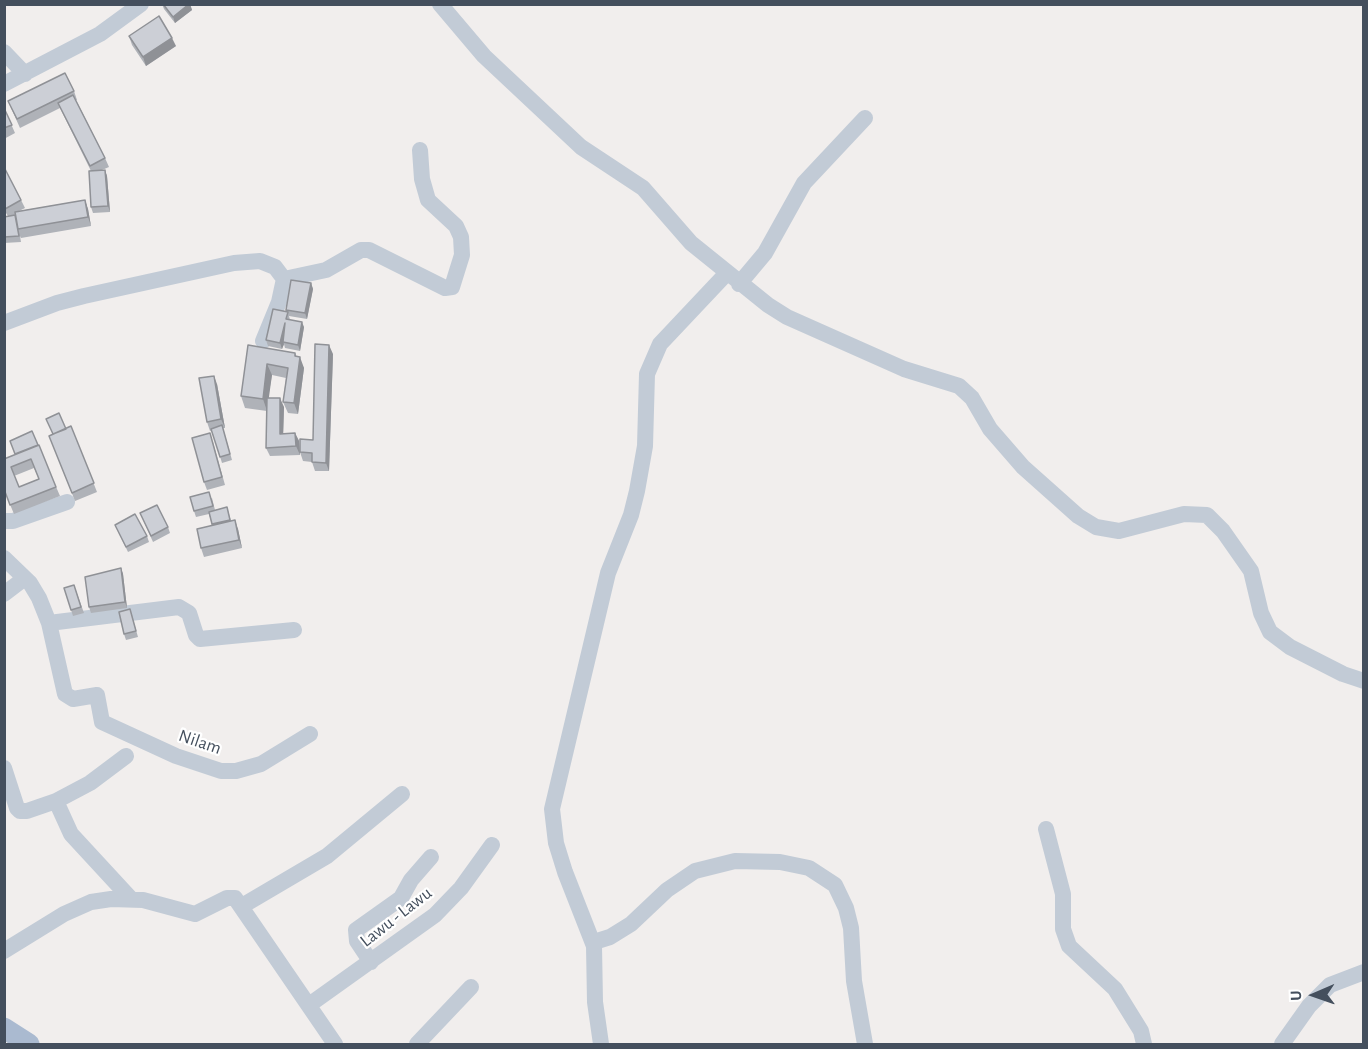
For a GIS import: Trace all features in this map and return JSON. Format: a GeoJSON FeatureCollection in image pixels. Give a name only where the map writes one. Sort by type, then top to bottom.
{"type":"FeatureCollection","features":[{"type":"Feature","properties":{"kind":"main road"},"geometry":{"type":"LineString","coordinates":[[4,1028],[29,1044]]}},
{"type":"Feature","properties":{"kind":"street"},"geometry":{"type":"LineString","coordinates":[[4,84],[100,34],[141,4]]}},
{"type":"Feature","properties":{"kind":"street"},"geometry":{"type":"LineString","coordinates":[[440,4],[502,73],[581,147],[643,188],[691,243],[733,279],[787,317],[904,369],[959,386],[972,398],[1001,443],[1023,466],[1077,516],[1096,527],[1119,531],[1177,515],[1192,513],[1207,515],[1223,531],[1251,571],[1261,613],[1270,632],[1290,647],[1343,674],[1364,681]]}},
{"type":"Feature","properties":{"kind":"street"},"geometry":{"type":"LineString","coordinates":[[4,52],[25,74]]}},
{"type":"Feature","properties":{"kind":"street"},"geometry":{"type":"LineString","coordinates":[[601,1044],[595,1002],[594,942],[565,872],[556,843],[552,809],[609,573],[631,515],[637,491],[646,438],[647,374],[660,344],[765,253],[804,183],[866,118]]}},
{"type":"Feature","properties":{"kind":"street"},"geometry":{"type":"LineString","coordinates":[[284,279],[303,277],[326,270],[361,250],[369,250],[445,288],[452,287],[462,255],[461,237],[456,226],[428,200],[422,179],[420,150]]}},
{"type":"Feature","properties":{"kind":"street"},"geometry":{"type":"LineString","coordinates":[[4,323],[57,303],[248,261],[269,263],[279,270],[284,279],[279,302],[263,341]]}},
{"type":"Feature","properties":{"kind":"street"},"geometry":{"type":"LineString","coordinates":[[4,521],[13,521],[68,502]]}},
{"type":"Feature","properties":{"kind":"street"},"geometry":{"type":"LineString","coordinates":[[4,558],[25,578],[39,598],[49,623],[179,607],[189,613],[196,635],[200,639],[294,630]]}},
{"type":"Feature","properties":{"kind":"street"},"geometry":{"type":"LineString","coordinates":[[4,594],[25,578]]}},
{"type":"Feature","properties":{"kind":"street","name":"Nilam"},"geometry":{"type":"LineString","coordinates":[[49,623],[65,694],[73,699],[97,695],[102,722],[176,756],[221,771],[236,771],[261,764],[310,734]]}},
{"type":"Feature","properties":{"kind":"street"},"geometry":{"type":"LineString","coordinates":[[4,768],[20,811],[56,801],[90,783],[126,756]]}},
{"type":"Feature","properties":{"kind":"street"},"geometry":{"type":"LineString","coordinates":[[242,906],[327,856],[402,794]]}},
{"type":"Feature","properties":{"kind":"street"},"geometry":{"type":"LineString","coordinates":[[56,801],[71,834],[131,899]]}},
{"type":"Feature","properties":{"kind":"street"},"geometry":{"type":"LineString","coordinates":[[1046,829],[1063,894],[1063,929],[1069,946],[1115,989],[1141,1031],[1144,1044]]}},
{"type":"Feature","properties":{"kind":"street","name":"Lawu - Lawu"},"geometry":{"type":"LineString","coordinates":[[309,1005],[435,915],[461,888],[492,845]]}},
{"type":"Feature","properties":{"kind":"street"},"geometry":{"type":"LineString","coordinates":[[371,962],[357,940],[356,930],[401,898],[411,880],[431,857]]}},
{"type":"Feature","properties":{"kind":"street"},"geometry":{"type":"LineString","coordinates":[[594,942],[610,937],[631,924],[667,890],[695,871],[735,861],[780,862],[809,868],[836,885],[846,908],[851,928],[854,981],[865,1044]]}},
{"type":"Feature","properties":{"kind":"street"},"geometry":{"type":"LineString","coordinates":[[4,951],[79,906],[102,900],[131,899],[195,914],[228,898],[234,898],[242,906],[335,1044]]}},
{"type":"Feature","properties":{"kind":"street"},"geometry":{"type":"LineString","coordinates":[[1282,1044],[1309,1006],[1330,986],[1364,972]]}},
{"type":"Feature","properties":{"kind":"street"},"geometry":{"type":"LineString","coordinates":[[417,1044],[471,987]]}},
{"type":"Feature","properties":{"kind":"building"},"geometry":{"type":"Polygon","coordinates":[[[163,4],[189,4],[173,17],[163,4]]]}},
{"type":"Feature","properties":{"kind":"building"},"geometry":{"type":"Polygon","coordinates":[[[159,16],[172,38],[143,57],[129,36],[159,16]]]}},
{"type":"Feature","properties":{"kind":"building"},"geometry":{"type":"Polygon","coordinates":[[[65,73],[74,91],[17,119],[8,101],[65,73]]]}},
{"type":"Feature","properties":{"kind":"building"},"geometry":{"type":"Polygon","coordinates":[[[73,95],[105,158],[90,166],[58,103],[73,95]]]}},
{"type":"Feature","properties":{"kind":"building"},"geometry":{"type":"Polygon","coordinates":[[[4,108],[12,125],[4,128],[4,108]]]}},
{"type":"Feature","properties":{"kind":"building"},"geometry":{"type":"Polygon","coordinates":[[[4,167],[21,200],[5,209],[4,208],[4,167]]]}},
{"type":"Feature","properties":{"kind":"building"},"geometry":{"type":"Polygon","coordinates":[[[105,170],[108,206],[91,207],[89,171],[105,170]]]}},
{"type":"Feature","properties":{"kind":"building"},"geometry":{"type":"Polygon","coordinates":[[[85,200],[88,217],[18,229],[15,212],[85,200]]]}},
{"type":"Feature","properties":{"kind":"building"},"geometry":{"type":"Polygon","coordinates":[[[15,215],[19,236],[4,237],[4,217],[15,215]]]}},
{"type":"Feature","properties":{"kind":"building"},"geometry":{"type":"Polygon","coordinates":[[[291,280],[311,283],[305,313],[286,310],[291,280]]]}},
{"type":"Feature","properties":{"kind":"building"},"geometry":{"type":"Polygon","coordinates":[[[273,309],[288,312],[286,319],[302,322],[298,345],[283,342],[285,323],[280,343],[266,340],[273,309]]]}},
{"type":"Feature","properties":{"kind":"building"},"geometry":{"type":"Polygon","coordinates":[[[315,344],[329,345],[326,463],[312,462],[312,453],[300,452],[300,439],[313,440],[315,344]]]}},
{"type":"Feature","properties":{"kind":"building"},"geometry":{"type":"Polygon","coordinates":[[[248,345],[295,353],[295,356],[300,357],[294,403],[283,402],[288,368],[267,364],[263,399],[241,396],[248,345]]]}},
{"type":"Feature","properties":{"kind":"building"},"geometry":{"type":"Polygon","coordinates":[[[214,376],[221,419],[207,422],[199,378],[214,376]]]}},
{"type":"Feature","properties":{"kind":"building"},"geometry":{"type":"Polygon","coordinates":[[[267,398],[280,398],[280,434],[295,433],[296,446],[266,448],[267,398]]]}},
{"type":"Feature","properties":{"kind":"building"},"geometry":{"type":"Polygon","coordinates":[[[59,413],[66,429],[53,434],[46,419],[59,413]]]}},
{"type":"Feature","properties":{"kind":"building"},"geometry":{"type":"Polygon","coordinates":[[[222,425],[230,454],[220,457],[211,429],[222,425]]]}},
{"type":"Feature","properties":{"kind":"building"},"geometry":{"type":"Polygon","coordinates":[[[71,426],[94,483],[72,493],[49,436],[71,426]]]}},
{"type":"Feature","properties":{"kind":"building"},"geometry":{"type":"Polygon","coordinates":[[[32,431],[38,445],[15,454],[10,441],[32,431]]]}},
{"type":"Feature","properties":{"kind":"building"},"geometry":{"type":"Polygon","coordinates":[[[210,433],[222,477],[204,482],[192,438],[210,433]]]}},
{"type":"Feature","properties":{"kind":"building"},"geometry":{"type":"Polygon","coordinates":[[[39,445],[56,487],[10,505],[4,489],[4,459],[39,445]],[[31,459],[11,467],[19,487],[39,479],[31,459]]]}},
{"type":"Feature","properties":{"kind":"building"},"geometry":{"type":"Polygon","coordinates":[[[209,492],[213,506],[194,511],[190,497],[209,492]]]}},
{"type":"Feature","properties":{"kind":"building"},"geometry":{"type":"Polygon","coordinates":[[[157,505],[168,527],[151,536],[140,513],[157,505]]]}},
{"type":"Feature","properties":{"kind":"building"},"geometry":{"type":"Polygon","coordinates":[[[227,507],[230,520],[212,524],[209,512],[227,507]]]}},
{"type":"Feature","properties":{"kind":"building"},"geometry":{"type":"Polygon","coordinates":[[[135,514],[147,536],[126,547],[115,525],[135,514]]]}},
{"type":"Feature","properties":{"kind":"building"},"geometry":{"type":"Polygon","coordinates":[[[235,520],[239,540],[201,548],[197,529],[235,520]]]}},
{"type":"Feature","properties":{"kind":"building"},"geometry":{"type":"Polygon","coordinates":[[[121,568],[125,602],[89,607],[85,577],[121,568]]]}},
{"type":"Feature","properties":{"kind":"building"},"geometry":{"type":"Polygon","coordinates":[[[74,585],[81,607],[71,610],[64,588],[74,585]]]}},
{"type":"Feature","properties":{"kind":"building"},"geometry":{"type":"Polygon","coordinates":[[[130,609],[136,631],[124,634],[119,612],[130,609]]]}}]}
